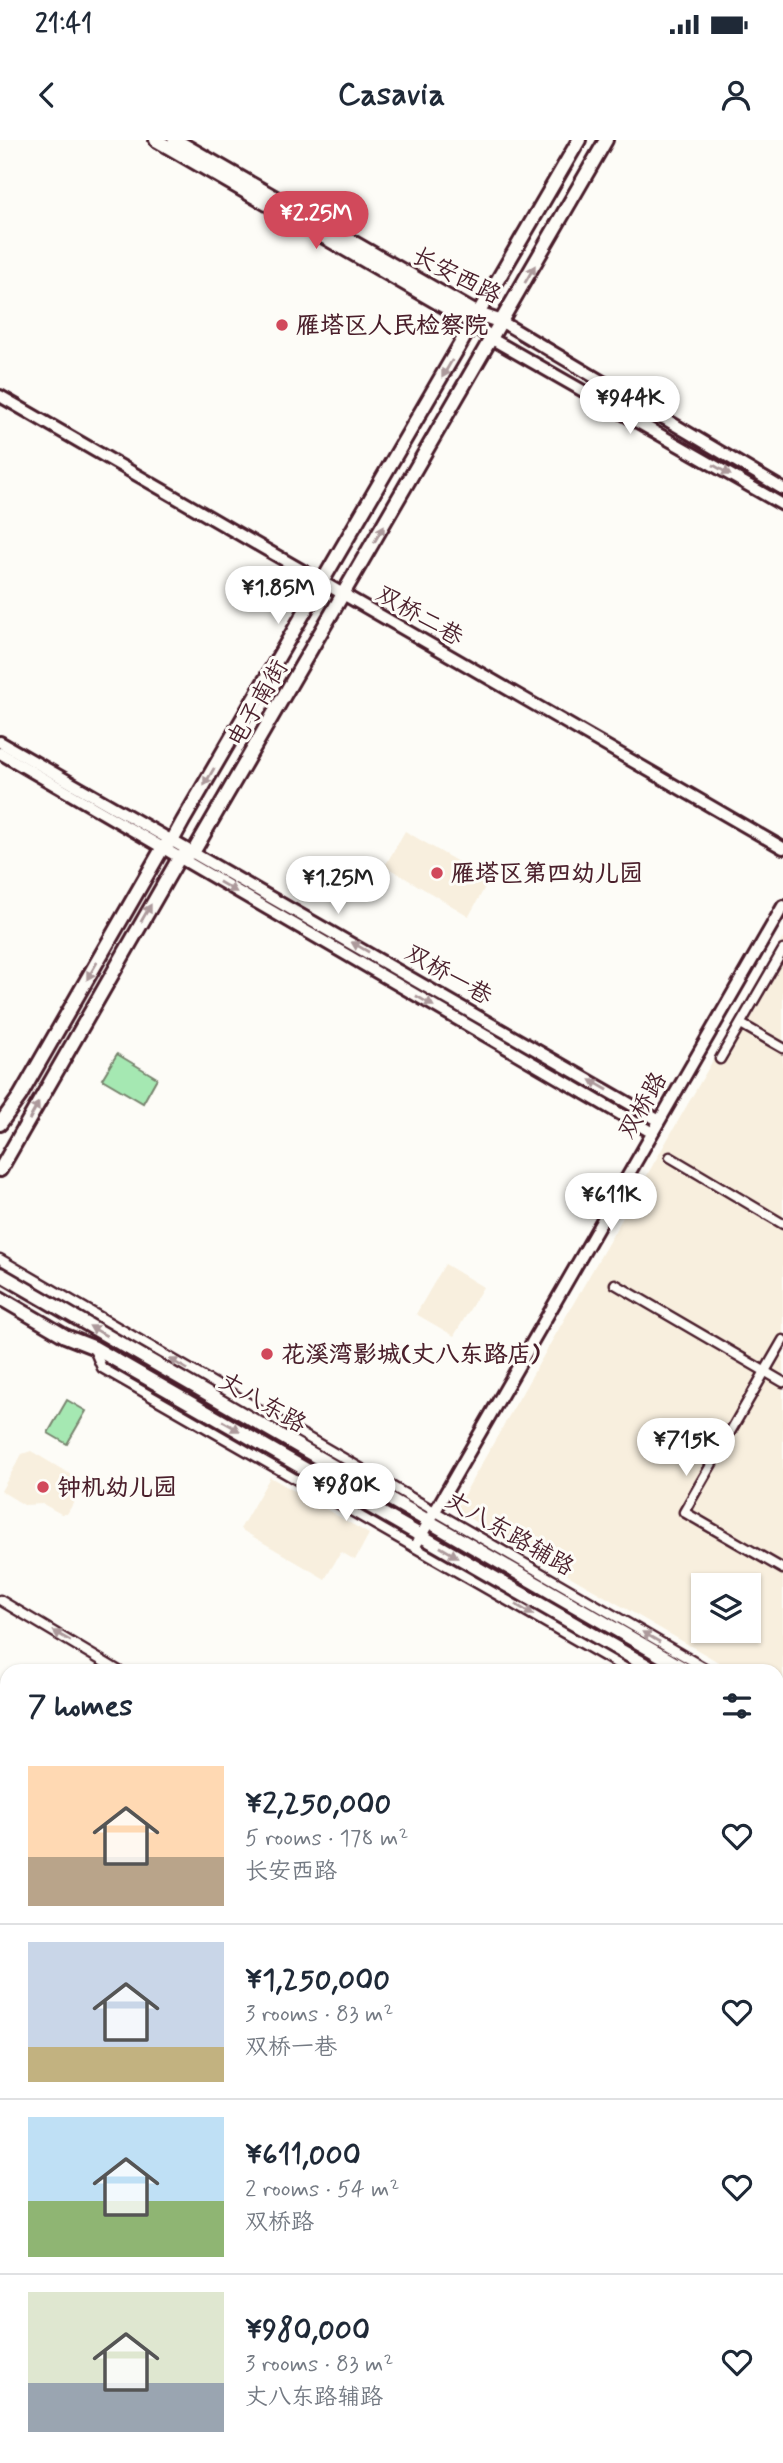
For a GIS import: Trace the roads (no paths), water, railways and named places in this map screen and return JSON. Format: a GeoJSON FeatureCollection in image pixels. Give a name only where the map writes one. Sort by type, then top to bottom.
{"type":"FeatureCollection","features":[{"type":"Feature","properties":{"kind":"main road","name":"长安西路"},"geometry":{"type":"LineString","coordinates":[[156,140],[476,319],[502,322]]}},
{"type":"Feature","properties":{"kind":"main road","name":"长安西路"},"geometry":{"type":"LineString","coordinates":[[175,140],[476,319],[492,339]]}},
{"type":"Feature","properties":{"kind":"main road","name":"电子南街"},"geometry":{"type":"LineString","coordinates":[[0,1124],[20,1097],[579,140]]}},
{"type":"Feature","properties":{"kind":"main road","name":"电子南街"},"geometry":{"type":"LineString","coordinates":[[194,851],[606,140]]}},
{"type":"Feature","properties":{"kind":"main road"},"geometry":{"type":"LineString","coordinates":[[0,1170],[178,858],[194,851]]}},
{"type":"Feature","properties":{"kind":"main road","name":"丈八东路"},"geometry":{"type":"LineString","coordinates":[[0,1274],[431,1516],[676,1664]]}},
{"type":"Feature","properties":{"kind":"main road","name":"丈八东路"},"geometry":{"type":"LineString","coordinates":[[0,1298],[65,1336],[93,1347],[164,1396],[418,1541],[643,1664]]}},
{"type":"Feature","properties":{"kind":"street"},"geometry":{"type":"LineString","coordinates":[[502,322],[783,489]]}},
{"type":"Feature","properties":{"kind":"street"},"geometry":{"type":"LineString","coordinates":[[492,339],[783,505]]}},
{"type":"Feature","properties":{"kind":"street","name":"双桥二巷"},"geometry":{"type":"LineString","coordinates":[[0,396],[783,848]]}},
{"type":"Feature","properties":{"kind":"street","name":"双桥一巷"},"geometry":{"type":"LineString","coordinates":[[0,742],[167,844],[178,858],[651,1132]]}},
{"type":"Feature","properties":{"kind":"street","name":"双桥一巷"},"geometry":{"type":"LineString","coordinates":[[0,753],[167,844],[194,851],[658,1119]]}},
{"type":"Feature","properties":{"kind":"street","name":"双桥路"},"geometry":{"type":"LineString","coordinates":[[418,1541],[658,1119],[783,906]]}},
{"type":"Feature","properties":{"kind":"street"},"geometry":{"type":"LineString","coordinates":[[720,1059],[783,950]]}},
{"type":"Feature","properties":{"kind":"street"},"geometry":{"type":"LineString","coordinates":[[741,1024],[783,1048]]}},
{"type":"Feature","properties":{"kind":"street"},"geometry":{"type":"LineString","coordinates":[[670,1157],[783,1224]]}},
{"type":"Feature","properties":{"kind":"street","name":"丈八东路辅路"},"geometry":{"type":"LineString","coordinates":[[0,1259],[431,1516],[697,1664]]}},
{"type":"Feature","properties":{"kind":"street"},"geometry":{"type":"LineString","coordinates":[[615,1284],[783,1382]]}},
{"type":"Feature","properties":{"kind":"street"},"geometry":{"type":"LineString","coordinates":[[783,1340],[684,1512],[783,1569]]}},
{"type":"Feature","properties":{"kind":"street"},"geometry":{"type":"LineString","coordinates":[[418,1541],[619,1664]]}},
{"type":"Feature","properties":{"kind":"street"},"geometry":{"type":"LineString","coordinates":[[0,1600],[108,1664]]}},
{"type":"Feature","properties":{"kind":"place","name":"雁塔区人民检察院"},"geometry":{"type":"Point","coordinates":[282,325]}},
{"type":"Feature","properties":{"kind":"place","name":"雁塔区第四幼儿园"},"geometry":{"type":"Point","coordinates":[437,873]}},
{"type":"Feature","properties":{"kind":"place","name":"花溪湾影城(丈八东路店)"},"geometry":{"type":"Point","coordinates":[267,1354]}},
{"type":"Feature","properties":{"kind":"place","name":"钟机幼儿园"},"geometry":{"type":"Point","coordinates":[43,1487]}}]}
